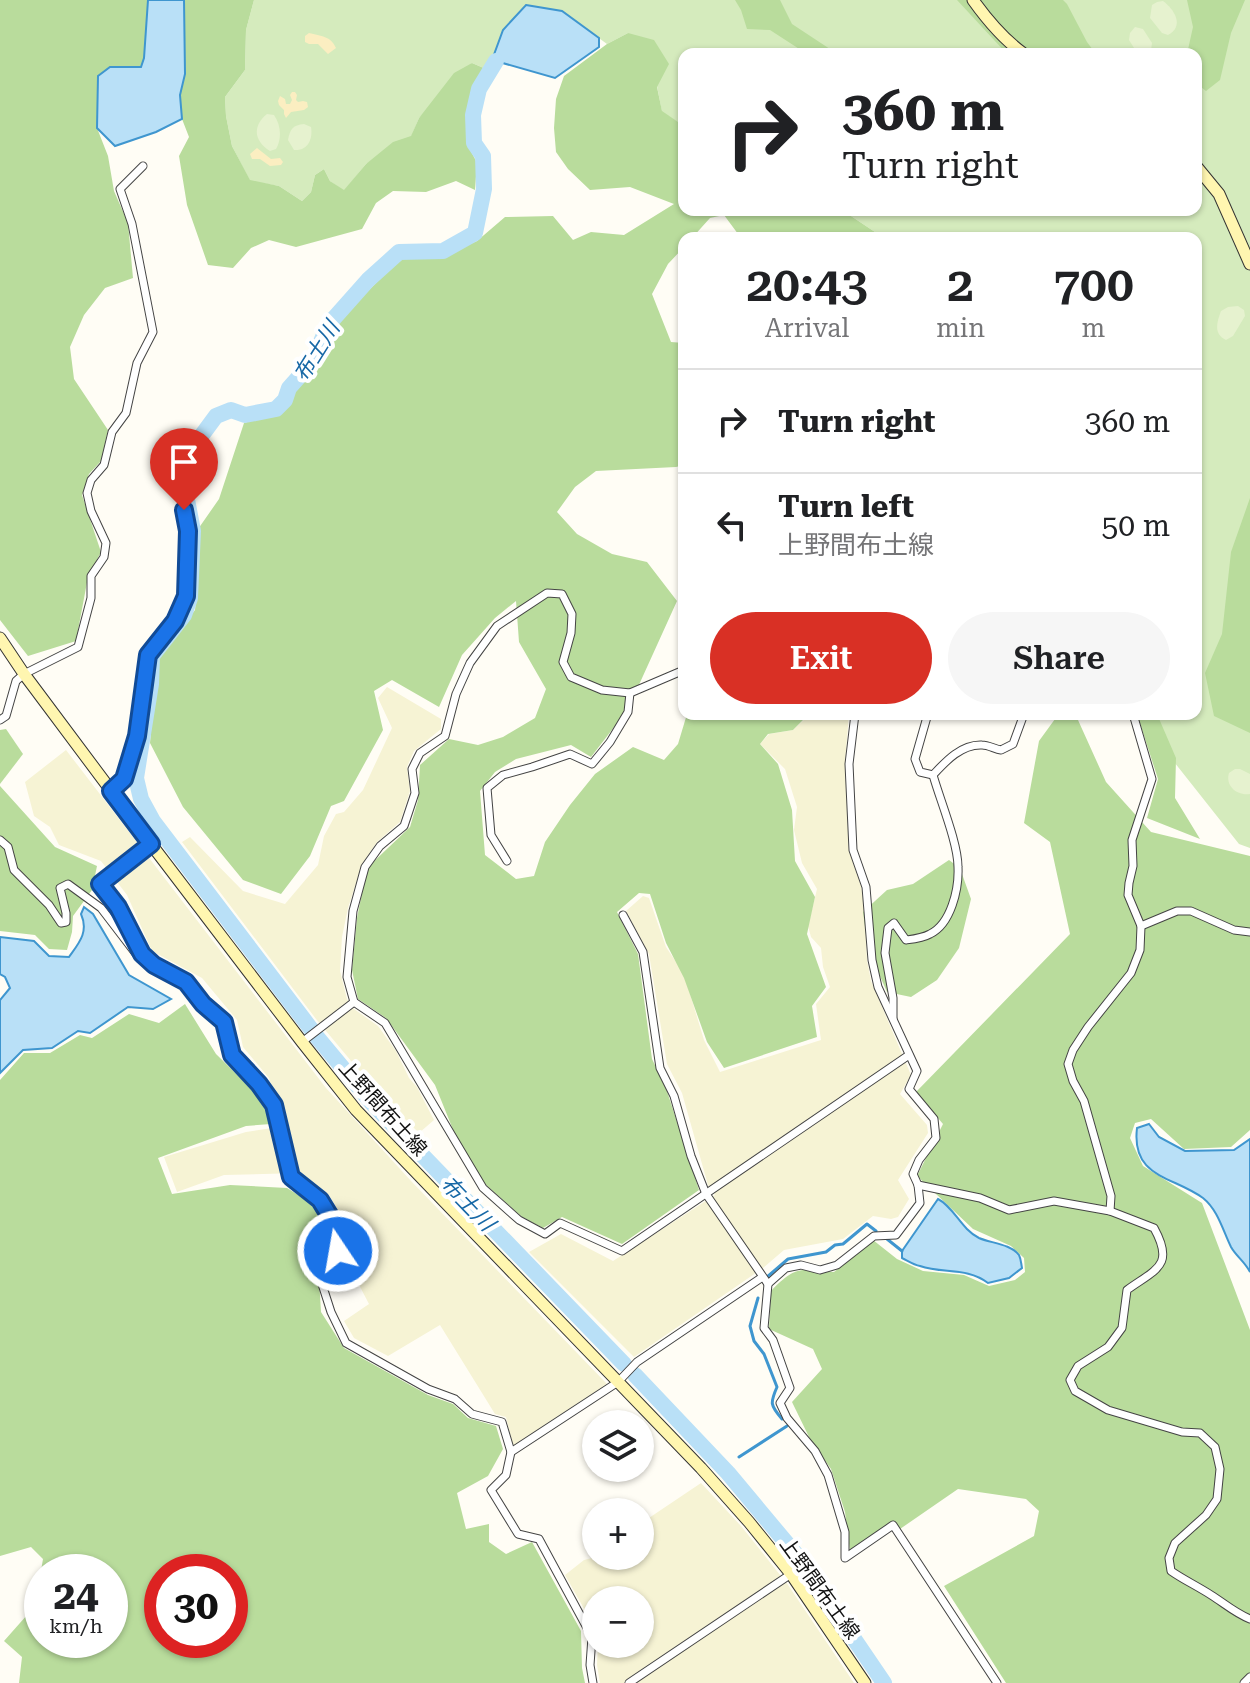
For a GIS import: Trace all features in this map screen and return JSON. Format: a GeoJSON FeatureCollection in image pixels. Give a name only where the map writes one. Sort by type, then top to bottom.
{"type":"FeatureCollection","features":[{"type":"Feature","properties":{"kind":"main road"},"geometry":{"type":"LineString","coordinates":[[973,0],[998,32],[1017,48]]}},
{"type":"Feature","properties":{"kind":"main road"},"geometry":{"type":"LineString","coordinates":[[1202,173],[1219,194],[1250,264]]}},
{"type":"Feature","properties":{"kind":"main road","name":"上野間布土線"},"geometry":{"type":"LineString","coordinates":[[0,638],[111,791],[356,1110],[701,1468],[749,1522],[791,1574],[865,1683]]}},
{"type":"Feature","properties":{"kind":"street"},"geometry":{"type":"LineString","coordinates":[[0,720],[6,716],[16,681],[78,647],[91,598],[91,576],[104,557],[106,543],[91,511],[87,493],[91,480],[104,465],[112,432],[126,413],[137,363],[153,332],[132,224],[120,189],[143,166]]}},
{"type":"Feature","properties":{"kind":"street"},"geometry":{"type":"LineString","coordinates":[[111,791],[124,779],[137,736],[148,655],[175,621],[186,596],[188,531],[179,490],[186,460]]}},
{"type":"Feature","properties":{"kind":"street"},"geometry":{"type":"LineString","coordinates":[[678,673],[630,693],[602,690],[571,677],[563,662],[571,633],[572,614],[562,594],[547,593],[497,626],[470,663],[456,694],[445,736],[420,753],[412,769],[415,793],[404,826],[380,846],[365,867],[349,940],[347,977],[354,1002],[385,1023],[483,1188],[519,1220],[545,1234],[560,1223],[622,1251],[909,1055]]}},
{"type":"Feature","properties":{"kind":"street"},"geometry":{"type":"LineString","coordinates":[[507,861],[491,835],[487,788],[503,775],[570,754],[592,764],[628,712],[630,693]]}},
{"type":"Feature","properties":{"kind":"street"},"geometry":{"type":"LineString","coordinates":[[854,720],[849,764],[853,850],[866,887],[872,960],[878,987],[917,1071],[909,1089],[934,1119],[936,1138],[919,1160],[913,1174],[920,1203],[896,1235],[874,1236],[837,1265],[820,1270],[801,1265],[786,1268],[768,1284],[764,1328],[773,1340],[790,1388],[780,1403],[794,1428],[815,1451],[828,1475],[845,1532],[845,1558],[893,1525],[997,1683]]}},
{"type":"Feature","properties":{"kind":"street"},"geometry":{"type":"LineString","coordinates":[[926,720],[915,759],[920,772],[933,775]]}},
{"type":"Feature","properties":{"kind":"street"},"geometry":{"type":"LineString","coordinates":[[933,775],[947,759],[966,748],[982,745],[1001,750],[1013,744],[1022,720]]}},
{"type":"Feature","properties":{"kind":"street"},"geometry":{"type":"LineString","coordinates":[[1110,1211],[1111,1196],[1084,1101],[1068,1064],[1088,1027],[1131,973],[1140,950],[1141,926],[1128,895],[1133,866],[1132,840],[1152,779],[1135,720]]}},
{"type":"Feature","properties":{"kind":"street"},"geometry":{"type":"LineString","coordinates":[[893,1020],[893,998],[885,953],[888,928],[894,923],[906,940],[928,936],[940,928],[949,916],[954,894],[958,867],[954,843],[933,775]]}},
{"type":"Feature","properties":{"kind":"street"},"geometry":{"type":"LineString","coordinates":[[0,840],[8,847],[14,870],[49,905],[61,923],[66,922],[66,913],[60,888],[68,884],[101,908],[140,959],[186,982],[203,1004],[224,1022],[232,1055],[274,1105],[291,1177],[320,1200],[342,1236],[338,1251],[322,1266],[322,1284],[346,1343],[428,1389],[455,1399],[472,1414],[502,1422],[511,1452],[506,1475],[491,1490],[518,1534],[539,1539],[592,1637],[590,1665],[593,1683]]}},
{"type":"Feature","properties":{"kind":"street"},"geometry":{"type":"LineString","coordinates":[[151,844],[100,884],[118,907],[142,954],[154,965]]}},
{"type":"Feature","properties":{"kind":"street"},"geometry":{"type":"LineString","coordinates":[[1141,926],[1177,911],[1191,911],[1234,930],[1250,932]]}},
{"type":"Feature","properties":{"kind":"street"},"geometry":{"type":"LineString","coordinates":[[623,915],[643,952],[660,1068],[674,1096],[691,1156],[706,1194],[768,1284]]}},
{"type":"Feature","properties":{"kind":"street"},"geometry":{"type":"LineString","coordinates":[[302,1042],[354,1002]]}},
{"type":"Feature","properties":{"kind":"street"},"geometry":{"type":"LineString","coordinates":[[918,1185],[980,1198],[1009,1210],[1054,1201],[1110,1211],[1154,1228],[1163,1243],[1165,1256],[1159,1267],[1127,1290],[1122,1328],[1108,1347],[1078,1366],[1070,1380],[1075,1391],[1108,1410],[1182,1432],[1200,1433],[1215,1447],[1220,1469],[1217,1499],[1206,1515],[1175,1543],[1169,1558],[1171,1571],[1250,1619]]}},
{"type":"Feature","properties":{"kind":"street"},"geometry":{"type":"LineString","coordinates":[[511,1452],[618,1382],[637,1362],[761,1278]]}},
{"type":"Feature","properties":{"kind":"street"},"geometry":{"type":"LineString","coordinates":[[629,1683],[791,1574]]}},
{"type":"Feature","properties":{"kind":"street"},"geometry":{"type":"LineString","coordinates":[[1244,1683],[1250,1677]]}},
{"type":"Feature","properties":{"kind":"shaded area"},"geometry":{"type":"Polygon","coordinates":[[[387,687],[441,719],[441,729],[414,751],[407,767],[410,791],[400,822],[377,842],[362,864],[342,937],[340,971],[347,999],[354,1009],[378,1026],[396,1051],[434,1120],[419,1133],[372,1086],[316,1019],[182,842],[190,837],[243,891],[285,904],[318,865],[324,836],[336,814],[344,812],[363,790],[392,728],[378,698],[387,687]]]}},
{"type":"Feature","properties":{"kind":"shaded area"},"geometry":{"type":"Polygon","coordinates":[[[804,720],[849,720],[845,763],[849,851],[861,886],[871,981],[911,1075],[900,1094],[927,1125],[928,1133],[898,1180],[909,1199],[898,1217],[873,1216],[843,1239],[784,1250],[763,1268],[634,1357],[529,1252],[561,1234],[613,1261],[715,1195],[708,1185],[682,1093],[667,1064],[649,954],[626,911],[643,896],[649,898],[666,947],[684,974],[704,1040],[720,1072],[821,1040],[816,1004],[830,987],[821,948],[811,937],[808,926],[817,889],[802,863],[794,830],[797,807],[785,769],[760,744],[769,734],[793,730],[804,720]]]}},
{"type":"Feature","properties":{"kind":"shaded area"},"geometry":{"type":"Polygon","coordinates":[[[66,750],[326,1088],[607,1384],[513,1446],[506,1417],[495,1414],[440,1325],[388,1356],[354,1338],[344,1321],[369,1304],[344,1256],[354,1237],[329,1195],[300,1173],[224,1175],[177,1192],[164,1157],[246,1132],[285,1126],[269,1078],[243,1047],[237,1020],[202,978],[152,951],[127,895],[101,861],[59,845],[50,827],[34,816],[25,782],[66,750]]]}},
{"type":"Feature","properties":{"kind":"shaded area"},"geometry":{"type":"Polygon","coordinates":[[[701,1483],[741,1526],[788,1585],[854,1683],[600,1683],[597,1658],[654,1658],[654,1586],[582,1586],[582,1605],[565,1575],[582,1562],[582,1570],[654,1570],[654,1515],[701,1483]]]}},
{"type":"Feature","properties":{"kind":"green space"},"geometry":{"type":"Polygon","coordinates":[[[0,0],[148,0],[149,8],[141,67],[110,67],[98,76],[97,128],[108,156],[114,191],[128,223],[133,278],[105,288],[84,315],[70,347],[74,379],[108,430],[101,461],[89,474],[82,495],[101,552],[88,577],[76,641],[28,656],[0,620],[0,0]]]}},
{"type":"Feature","properties":{"kind":"green space"},"geometry":{"type":"Polygon","coordinates":[[[184,0],[254,0],[246,30],[245,70],[225,97],[232,146],[250,180],[279,186],[302,201],[311,192],[315,175],[324,169],[330,181],[344,190],[366,164],[393,142],[411,136],[419,118],[454,73],[472,63],[486,69],[470,96],[467,143],[477,163],[475,190],[456,181],[426,192],[393,191],[376,203],[362,229],[296,247],[269,240],[251,248],[233,268],[208,265],[187,205],[179,156],[189,137],[182,119],[180,95],[185,74],[184,0]]]}},
{"type":"Feature","properties":{"kind":"green space"},"geometry":{"type":"Polygon","coordinates":[[[254,0],[1250,0],[1250,848],[1239,844],[1167,753],[1153,720],[1202,720],[1202,232],[875,232],[851,216],[1202,216],[1202,48],[678,48],[678,122],[662,112],[657,86],[628,33],[607,44],[562,11],[503,30],[486,69],[472,63],[419,118],[411,137],[366,164],[344,191],[330,181],[324,169],[315,175],[311,192],[302,201],[279,186],[250,181],[232,146],[225,97],[245,70],[246,30],[254,0]]]}},
{"type":"Feature","properties":{"kind":"green space"},"geometry":{"type":"Polygon","coordinates":[[[735,0],[780,0],[792,24],[828,48],[798,48],[770,30],[747,29],[735,0]]]}},
{"type":"Feature","properties":{"kind":"green space"},"geometry":{"type":"Polygon","coordinates":[[[957,0],[1063,0],[1092,48],[1001,48],[957,0]]]}},
{"type":"Feature","properties":{"kind":"green space"},"geometry":{"type":"Polygon","coordinates":[[[1187,0],[1245,0],[1231,33],[1220,80],[1206,91],[1202,88],[1202,48],[1188,48],[1193,27],[1187,0]]]}},
{"type":"Feature","properties":{"kind":"green space"},"geometry":{"type":"Polygon","coordinates":[[[1163,1],[1171,8],[1177,22],[1168,35],[1162,33],[1150,18],[1152,5],[1163,1]]]}},
{"type":"Feature","properties":{"kind":"green space"},"geometry":{"type":"Polygon","coordinates":[[[1135,27],[1143,29],[1152,43],[1151,48],[1134,48],[1129,40],[1135,27]]]}},
{"type":"Feature","properties":{"kind":"green space"},"geometry":{"type":"Polygon","coordinates":[[[628,33],[654,40],[669,64],[657,87],[662,111],[678,122],[678,216],[719,216],[710,218],[697,232],[678,232],[678,253],[668,264],[652,294],[671,342],[678,343],[678,466],[596,471],[575,487],[557,512],[577,534],[612,554],[647,562],[677,601],[628,709],[591,757],[571,745],[516,759],[495,772],[480,791],[485,855],[516,879],[534,876],[545,842],[595,774],[633,747],[664,760],[678,744],[685,720],[803,720],[793,730],[768,734],[760,744],[778,764],[792,810],[795,861],[815,897],[807,934],[826,987],[812,1006],[817,1037],[724,1068],[707,1042],[684,978],[666,943],[650,894],[639,893],[617,912],[638,954],[652,1059],[666,1088],[699,1190],[622,1244],[562,1217],[543,1228],[522,1217],[485,1184],[456,1137],[435,1085],[386,1018],[358,999],[352,970],[357,918],[367,868],[410,827],[418,800],[420,765],[449,739],[478,745],[503,737],[535,718],[546,689],[519,642],[516,601],[495,618],[462,655],[439,707],[392,680],[374,691],[383,730],[344,801],[331,806],[310,856],[281,894],[243,880],[183,807],[150,743],[157,660],[195,610],[198,583],[196,532],[219,499],[244,423],[277,412],[315,367],[334,325],[401,258],[443,256],[477,241],[505,217],[553,216],[573,240],[591,232],[624,235],[674,204],[630,187],[590,190],[556,152],[556,99],[564,76],[607,44],[628,33]]]}},
{"type":"Feature","properties":{"kind":"green space"},"geometry":{"type":"Polygon","coordinates":[[[267,114],[274,115],[280,132],[276,149],[270,151],[261,143],[257,133],[259,123],[267,114]]]}},
{"type":"Feature","properties":{"kind":"green space"},"geometry":{"type":"Polygon","coordinates":[[[304,124],[311,127],[310,140],[303,149],[294,150],[288,140],[290,133],[293,128],[304,124]]]}},
{"type":"Feature","properties":{"kind":"green space"},"geometry":{"type":"Polygon","coordinates":[[[725,216],[851,216],[875,232],[737,232],[725,216]]]}},
{"type":"Feature","properties":{"kind":"green space"},"geometry":{"type":"Polygon","coordinates":[[[1238,306],[1244,310],[1245,316],[1233,336],[1226,340],[1218,331],[1221,311],[1238,306]]]}},
{"type":"Feature","properties":{"kind":"green space"},"geometry":{"type":"Polygon","coordinates":[[[1250,498],[1250,733],[1214,716],[1205,673],[1222,634],[1231,552],[1250,498]]]}},
{"type":"Feature","properties":{"kind":"green space"},"geometry":{"type":"Polygon","coordinates":[[[1054,720],[1078,720],[1106,782],[1151,832],[1250,856],[1250,1130],[1231,1147],[1184,1149],[1151,1119],[1135,1123],[1130,1138],[1143,1166],[1202,1203],[1250,1330],[1250,1683],[1006,1683],[944,1586],[1034,1536],[1039,1511],[1026,1499],[958,1489],[900,1529],[893,1521],[850,1551],[845,1512],[831,1469],[810,1439],[792,1402],[822,1369],[813,1349],[769,1329],[771,1291],[787,1277],[800,1271],[834,1272],[873,1240],[897,1259],[923,1271],[964,1275],[989,1286],[1015,1280],[1025,1272],[1024,1258],[1011,1246],[973,1229],[917,1176],[943,1124],[916,1092],[1070,934],[1050,842],[1024,823],[1039,741],[1054,720]]]}},
{"type":"Feature","properties":{"kind":"green space"},"geometry":{"type":"Polygon","coordinates":[[[1139,720],[1160,720],[1176,758],[1175,798],[1200,839],[1147,818],[1158,779],[1139,720]]]}},
{"type":"Feature","properties":{"kind":"green space"},"geometry":{"type":"Polygon","coordinates":[[[6,729],[23,754],[0,784],[0,730],[6,729]]]}},
{"type":"Feature","properties":{"kind":"green space"},"geometry":{"type":"Polygon","coordinates":[[[1235,769],[1250,774],[1250,794],[1241,793],[1230,786],[1229,773],[1235,769]]]}},
{"type":"Feature","properties":{"kind":"green space"},"geometry":{"type":"Polygon","coordinates":[[[0,786],[55,847],[97,866],[92,890],[73,916],[67,950],[49,949],[35,935],[0,931],[0,786]]]}},
{"type":"Feature","properties":{"kind":"green space"},"geometry":{"type":"Polygon","coordinates":[[[949,860],[962,874],[971,899],[959,948],[937,980],[911,997],[887,992],[868,949],[863,912],[887,890],[913,884],[949,860]]]}},
{"type":"Feature","properties":{"kind":"green space"},"geometry":{"type":"Polygon","coordinates":[[[185,1004],[216,1054],[267,1104],[271,1124],[246,1126],[158,1158],[172,1194],[230,1185],[287,1188],[316,1206],[336,1237],[333,1250],[318,1262],[321,1312],[344,1348],[428,1395],[453,1404],[468,1418],[496,1426],[503,1449],[488,1476],[457,1493],[466,1529],[489,1524],[489,1542],[506,1554],[532,1542],[581,1631],[585,1683],[19,1683],[22,1657],[4,1641],[24,1618],[24,1658],[128,1658],[128,1554],[38,1554],[31,1547],[0,1556],[0,1080],[24,1053],[50,1053],[80,1035],[92,1038],[129,1014],[159,1023],[185,1004]]]}},
{"type":"Feature","properties":{"kind":"sand"},"geometry":{"type":"Polygon","coordinates":[[[309,33],[328,39],[336,48],[328,54],[318,44],[305,42],[305,36],[309,33]]]}},
{"type":"Feature","properties":{"kind":"sand"},"geometry":{"type":"Polygon","coordinates":[[[292,92],[297,95],[298,102],[307,102],[308,107],[291,112],[286,118],[278,101],[280,96],[286,104],[290,104],[292,92]]]}},
{"type":"Feature","properties":{"kind":"sand"},"geometry":{"type":"Polygon","coordinates":[[[257,148],[271,159],[280,158],[283,162],[270,166],[260,159],[252,159],[250,154],[257,148]]]}},
{"type":"Feature","properties":{"kind":"water"},"geometry":{"type":"Polygon","coordinates":[[[148,0],[184,0],[185,74],[180,95],[182,119],[115,146],[97,128],[98,76],[110,67],[141,67],[148,0]]]}},
{"type":"Feature","properties":{"kind":"water"},"geometry":{"type":"Polygon","coordinates":[[[526,5],[562,11],[599,38],[599,47],[555,78],[492,60],[503,30],[526,5]]]}},
{"type":"Feature","properties":{"kind":"water"},"geometry":{"type":"Polygon","coordinates":[[[84,907],[93,914],[129,975],[171,999],[153,1009],[128,1007],[90,1033],[78,1031],[52,1048],[23,1050],[0,1073],[0,1000],[10,988],[0,974],[0,937],[34,941],[49,956],[69,957],[83,932],[81,914],[84,907]]]}},
{"type":"Feature","properties":{"kind":"water"},"geometry":{"type":"Polygon","coordinates":[[[1149,1124],[1159,1137],[1185,1151],[1234,1150],[1250,1139],[1250,1272],[1231,1247],[1208,1203],[1147,1166],[1137,1144],[1137,1128],[1149,1124]]]}},
{"type":"Feature","properties":{"kind":"water"},"geometry":{"type":"Polygon","coordinates":[[[938,1199],[973,1234],[1015,1251],[1022,1268],[1009,1278],[988,1283],[972,1275],[916,1265],[902,1258],[902,1251],[938,1199]]]}},
{"type":"Feature","properties":{"kind":"waterway","name":"布土川"},"geometry":{"type":"LineString","coordinates":[[311,1029],[153,821],[141,799],[136,778],[151,684],[152,656],[184,615],[190,598],[193,531],[185,489],[190,463],[202,435],[216,416],[231,410],[245,415],[276,409],[285,400],[289,388],[313,361],[328,325],[368,280],[399,252],[443,251],[475,233],[484,189],[483,156],[474,143],[473,115],[479,89],[496,61]]}},
{"type":"Feature","properties":{"kind":"waterway","name":"布土川"},"geometry":{"type":"LineString","coordinates":[[317,1037],[371,1102],[624,1364]]}},
{"type":"Feature","properties":{"kind":"waterway"},"geometry":{"type":"LineString","coordinates":[[767,1277],[788,1259],[826,1252],[835,1245],[843,1244],[867,1224],[876,1231]]}},
{"type":"Feature","properties":{"kind":"waterway"},"geometry":{"type":"LineString","coordinates":[[887,1239],[902,1251]]}},
{"type":"Feature","properties":{"kind":"waterway"},"geometry":{"type":"LineString","coordinates":[[758,1298],[750,1326],[754,1341],[764,1354],[777,1387],[772,1404],[782,1419]]}},
{"type":"Feature","properties":{"kind":"waterway","name":"布土川"},"geometry":{"type":"LineString","coordinates":[[635,1375],[728,1473],[799,1558],[884,1683]]}},
{"type":"Feature","properties":{"kind":"waterway"},"geometry":{"type":"LineString","coordinates":[[739,1457],[787,1426]]}},
{"type":"Feature","properties":{"kind":"route"},"geometry":{"type":"LineString","coordinates":[[184,510],[188,531],[186,596],[175,621],[148,655],[137,736],[124,779],[111,791],[151,844],[100,884],[118,907],[142,954],[154,965],[186,982],[203,1004],[224,1022],[232,1055],[274,1105],[291,1177],[320,1200],[342,1236],[338,1251]]}}]}
